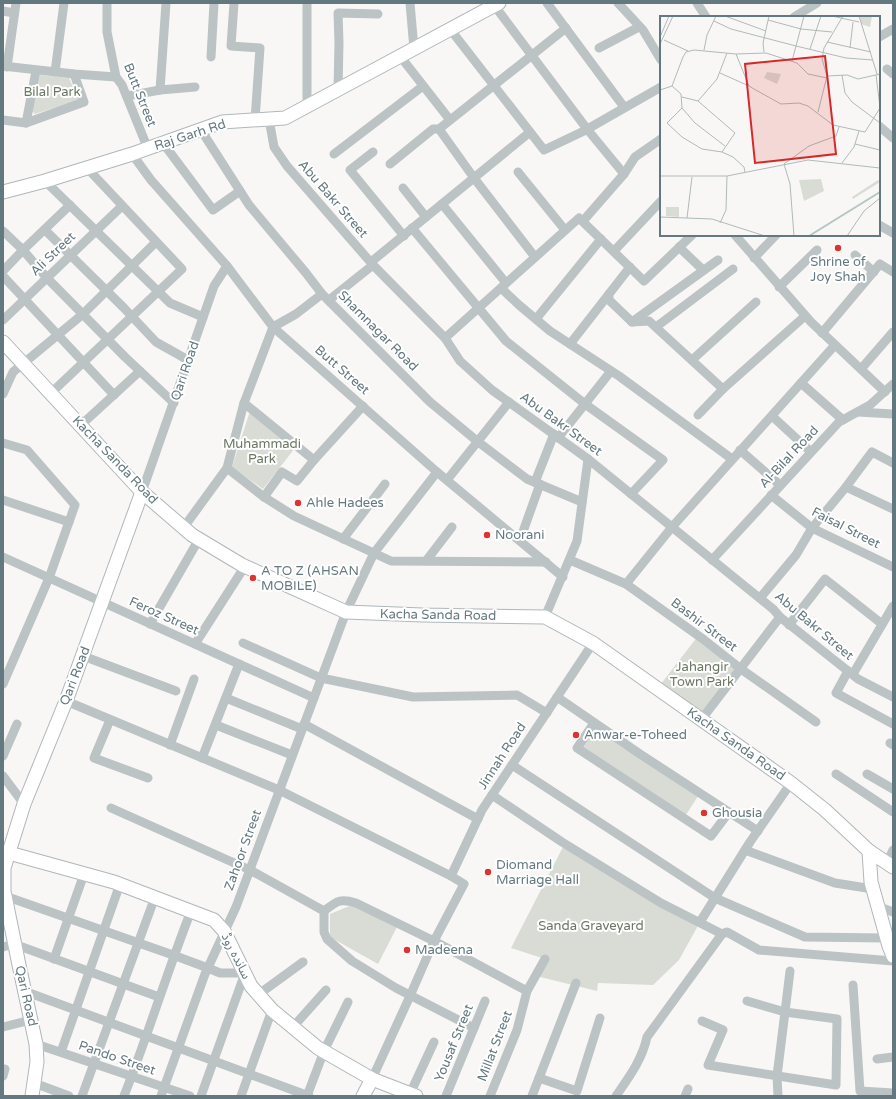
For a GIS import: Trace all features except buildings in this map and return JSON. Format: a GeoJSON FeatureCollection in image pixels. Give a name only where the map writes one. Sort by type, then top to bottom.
{"type":"FeatureCollection","features":[{"type":"Feature","properties":{"kind":"main road","name":"Raj Garh Rd"},"geometry":{"type":"LineString","coordinates":[[3,192],[45,181],[132,154],[222,122],[285,118],[497,4]]}},
{"type":"Feature","properties":{"kind":"main road","name":"Kacha Sanda Road"},"geometry":{"type":"LineString","coordinates":[[3,342],[142,492],[184,526],[192,535],[245,566],[346,612],[546,617],[593,643],[791,783],[825,810],[869,851],[890,865]]}},
{"type":"Feature","properties":{"kind":"main road","name":"Qari Road"},"geometry":{"type":"LineString","coordinates":[[33,1090],[37,1062],[36,1044],[24,991],[9,946],[4,868],[24,804],[66,701],[142,492]]}},
{"type":"Feature","properties":{"kind":"main road"},"geometry":{"type":"LineString","coordinates":[[869,851],[871,882],[886,938],[893,956]]}},
{"type":"Feature","properties":{"kind":"main road","name":"ساندہ روڈ"},"geometry":{"type":"LineString","coordinates":[[9,853],[120,884],[214,920],[224,931],[251,986],[272,1010],[324,1051],[372,1079],[411,1095]]}},
{"type":"Feature","properties":{"kind":"main road"},"geometry":{"type":"LineString","coordinates":[[363,1096],[372,1079]]}},
{"type":"Feature","properties":{"kind":"street"},"geometry":{"type":"LineString","coordinates":[[16,3],[5,66],[36,71],[116,77]]}},
{"type":"Feature","properties":{"kind":"street"},"geometry":{"type":"LineString","coordinates":[[55,72],[64,3]]}},
{"type":"Feature","properties":{"kind":"street","name":"Butt Street"},"geometry":{"type":"LineString","coordinates":[[107,3],[107,32],[116,77],[127,96],[148,148]]}},
{"type":"Feature","properties":{"kind":"street"},"geometry":{"type":"LineString","coordinates":[[160,90],[166,3]]}},
{"type":"Feature","properties":{"kind":"street"},"geometry":{"type":"LineString","coordinates":[[211,57],[214,3]]}},
{"type":"Feature","properties":{"kind":"street"},"geometry":{"type":"LineString","coordinates":[[234,3],[231,46],[260,48],[255,120]]}},
{"type":"Feature","properties":{"kind":"street"},"geometry":{"type":"LineString","coordinates":[[307,3],[307,106]]}},
{"type":"Feature","properties":{"kind":"street"},"geometry":{"type":"LineString","coordinates":[[410,3],[414,49]]}},
{"type":"Feature","properties":{"kind":"street"},"geometry":{"type":"LineString","coordinates":[[547,3],[624,107]]}},
{"type":"Feature","properties":{"kind":"street"},"geometry":{"type":"LineString","coordinates":[[618,3],[643,30],[660,58]]}},
{"type":"Feature","properties":{"kind":"street"},"geometry":{"type":"LineString","coordinates":[[697,3],[705,16]]}},
{"type":"Feature","properties":{"kind":"street"},"geometry":{"type":"LineString","coordinates":[[796,16],[817,3]]}},
{"type":"Feature","properties":{"kind":"street"},"geometry":{"type":"LineString","coordinates":[[497,4],[532,55],[587,129],[624,174]]}},
{"type":"Feature","properties":{"kind":"street"},"geometry":{"type":"LineString","coordinates":[[3,11],[14,13]]}},
{"type":"Feature","properties":{"kind":"street"},"geometry":{"type":"LineString","coordinates":[[338,89],[340,43],[338,13],[378,14]]}},
{"type":"Feature","properties":{"kind":"street"},"geometry":{"type":"LineString","coordinates":[[599,48],[639,27]]}},
{"type":"Feature","properties":{"kind":"street"},"geometry":{"type":"LineString","coordinates":[[390,164],[432,129],[439,129],[566,28]]}},
{"type":"Feature","properties":{"kind":"street"},"geometry":{"type":"LineString","coordinates":[[450,29],[544,150],[587,129],[660,88]]}},
{"type":"Feature","properties":{"kind":"street"},"geometry":{"type":"LineString","coordinates":[[880,36],[893,29]]}},
{"type":"Feature","properties":{"kind":"street"},"geometry":{"type":"LineString","coordinates":[[400,56],[450,120]]}},
{"type":"Feature","properties":{"kind":"street"},"geometry":{"type":"LineString","coordinates":[[26,123],[36,71]]}},
{"type":"Feature","properties":{"kind":"street"},"geometry":{"type":"LineString","coordinates":[[3,120],[26,123],[84,102],[74,74]]}},
{"type":"Feature","properties":{"kind":"street"},"geometry":{"type":"LineString","coordinates":[[334,154],[423,86]]}},
{"type":"Feature","properties":{"kind":"street"},"geometry":{"type":"LineString","coordinates":[[127,96],[160,90],[195,87]]}},
{"type":"Feature","properties":{"kind":"street","name":"Abu Bakr Street"},"geometry":{"type":"LineString","coordinates":[[269,119],[274,147],[287,166],[372,264],[444,338],[460,361],[492,390],[588,459],[632,494],[773,608],[789,625],[850,672],[893,697]]}},
{"type":"Feature","properties":{"kind":"street"},"geometry":{"type":"LineString","coordinates":[[880,127],[893,138]]}},
{"type":"Feature","properties":{"kind":"street"},"geometry":{"type":"LineString","coordinates":[[439,129],[474,178],[535,257]]}},
{"type":"Feature","properties":{"kind":"street","name":"Shamnagar Road"},"geometry":{"type":"LineString","coordinates":[[201,130],[249,205],[325,297],[430,402],[477,441],[527,479],[582,502]]}},
{"type":"Feature","properties":{"kind":"street"},"geometry":{"type":"LineString","coordinates":[[184,526],[227,468],[244,403],[273,328],[325,297],[372,264],[412,228],[530,132]]}},
{"type":"Feature","properties":{"kind":"street"},"geometry":{"type":"LineString","coordinates":[[583,221],[624,174],[635,158],[660,140]]}},
{"type":"Feature","properties":{"kind":"street"},"geometry":{"type":"LineString","coordinates":[[163,143],[213,210],[240,191]]}},
{"type":"Feature","properties":{"kind":"street"},"geometry":{"type":"LineString","coordinates":[[373,152],[350,170],[404,236]]}},
{"type":"Feature","properties":{"kind":"street","name":"Butt Street"},"geometry":{"type":"LineString","coordinates":[[132,154],[151,180],[227,266],[273,328],[437,472],[564,577]]}},
{"type":"Feature","properties":{"kind":"street"},"geometry":{"type":"LineString","coordinates":[[51,393],[182,269],[87,168]]}},
{"type":"Feature","properties":{"kind":"street"},"geometry":{"type":"LineString","coordinates":[[518,172],[565,230]]}},
{"type":"Feature","properties":{"kind":"street"},"geometry":{"type":"LineString","coordinates":[[45,181],[170,303],[203,317]]}},
{"type":"Feature","properties":{"kind":"street"},"geometry":{"type":"LineString","coordinates":[[403,188],[426,217]]}},
{"type":"Feature","properties":{"kind":"street"},"geometry":{"type":"LineString","coordinates":[[614,251],[660,202]]}},
{"type":"Feature","properties":{"kind":"street"},"geometry":{"type":"LineString","coordinates":[[442,204],[503,285],[536,319],[550,331],[611,371],[732,459]]}},
{"type":"Feature","properties":{"kind":"street"},"geometry":{"type":"LineString","coordinates":[[3,271],[70,205]]}},
{"type":"Feature","properties":{"kind":"street","name":"Ali Street"},"geometry":{"type":"LineString","coordinates":[[3,320],[122,206]]}},
{"type":"Feature","properties":{"kind":"street"},"geometry":{"type":"LineString","coordinates":[[444,338],[579,218],[644,281],[691,236]]}},
{"type":"Feature","properties":{"kind":"street"},"geometry":{"type":"LineString","coordinates":[[880,226],[893,233]]}},
{"type":"Feature","properties":{"kind":"street"},"geometry":{"type":"LineString","coordinates":[[412,228],[506,341],[585,404],[663,460],[632,494]]}},
{"type":"Feature","properties":{"kind":"street"},"geometry":{"type":"LineString","coordinates":[[45,230],[132,316],[156,342],[188,360]]}},
{"type":"Feature","properties":{"kind":"street"},"geometry":{"type":"LineString","coordinates":[[3,232],[23,250],[47,278],[140,371],[174,402]]}},
{"type":"Feature","properties":{"kind":"street"},"geometry":{"type":"LineString","coordinates":[[736,236],[805,316],[885,392]]}},
{"type":"Feature","properties":{"kind":"street"},"geometry":{"type":"LineString","coordinates":[[754,258],[775,236]]}},
{"type":"Feature","properties":{"kind":"street"},"geometry":{"type":"LineString","coordinates":[[536,319],[602,239]]}},
{"type":"Feature","properties":{"kind":"street"},"geometry":{"type":"LineString","coordinates":[[3,394],[13,372],[83,314],[156,242]]}},
{"type":"Feature","properties":{"kind":"street"},"geometry":{"type":"LineString","coordinates":[[679,247],[703,270]]}},
{"type":"Feature","properties":{"kind":"street"},"geometry":{"type":"LineString","coordinates":[[779,286],[817,250]]}},
{"type":"Feature","properties":{"kind":"street"},"geometry":{"type":"LineString","coordinates":[[855,255],[874,272]]}},
{"type":"Feature","properties":{"kind":"street"},"geometry":{"type":"LineString","coordinates":[[632,322],[718,260]]}},
{"type":"Feature","properties":{"kind":"street"},"geometry":{"type":"LineString","coordinates":[[822,333],[880,264],[893,272]]}},
{"type":"Feature","properties":{"kind":"street","name":"Qari Road"},"geometry":{"type":"LineString","coordinates":[[142,492],[214,286],[227,266]]}},
{"type":"Feature","properties":{"kind":"street"},"geometry":{"type":"LineString","coordinates":[[570,344],[630,266]]}},
{"type":"Feature","properties":{"kind":"street"},"geometry":{"type":"LineString","coordinates":[[656,327],[733,269]]}},
{"type":"Feature","properties":{"kind":"street"},"geometry":{"type":"LineString","coordinates":[[3,276],[114,396]]}},
{"type":"Feature","properties":{"kind":"street"},"geometry":{"type":"LineString","coordinates":[[609,294],[609,300],[632,322],[649,321],[723,390]]}},
{"type":"Feature","properties":{"kind":"street"},"geometry":{"type":"LineString","coordinates":[[692,360],[756,302]]}},
{"type":"Feature","properties":{"kind":"street"},"geometry":{"type":"LineString","coordinates":[[698,415],[723,390],[805,316]]}},
{"type":"Feature","properties":{"kind":"street"},"geometry":{"type":"LineString","coordinates":[[861,369],[893,332]]}},
{"type":"Feature","properties":{"kind":"street"},"geometry":{"type":"LineString","coordinates":[[626,584],[672,527],[835,345]]}},
{"type":"Feature","properties":{"kind":"street"},"geometry":{"type":"LineString","coordinates":[[81,425],[140,371]]}},
{"type":"Feature","properties":{"kind":"street"},"geometry":{"type":"LineString","coordinates":[[520,540],[538,483],[556,436],[585,404],[611,371]]}},
{"type":"Feature","properties":{"kind":"street"},"geometry":{"type":"LineString","coordinates":[[801,383],[843,420]]}},
{"type":"Feature","properties":{"kind":"street","name":"Al-Bilal Road"},"geometry":{"type":"LineString","coordinates":[[712,560],[839,422],[870,406],[893,384]]}},
{"type":"Feature","properties":{"kind":"street"},"geometry":{"type":"LineString","coordinates":[[447,480],[509,402]]}},
{"type":"Feature","properties":{"kind":"street"},"geometry":{"type":"LineString","coordinates":[[244,403],[314,460]]}},
{"type":"Feature","properties":{"kind":"street"},"geometry":{"type":"LineString","coordinates":[[264,497],[282,472],[297,482],[314,460],[363,406]]}},
{"type":"Feature","properties":{"kind":"street"},"geometry":{"type":"LineString","coordinates":[[857,412],[893,414]]}},
{"type":"Feature","properties":{"kind":"street"},"geometry":{"type":"LineString","coordinates":[[772,416],[811,452]]}},
{"type":"Feature","properties":{"kind":"street"},"geometry":{"type":"LineString","coordinates":[[3,442],[27,450],[75,505],[49,578],[3,684]]}},
{"type":"Feature","properties":{"kind":"street"},"geometry":{"type":"LineString","coordinates":[[740,450],[780,485]]}},
{"type":"Feature","properties":{"kind":"street"},"geometry":{"type":"LineString","coordinates":[[760,598],[796,555],[812,528],[846,487],[872,452],[893,462]]}},
{"type":"Feature","properties":{"kind":"street"},"geometry":{"type":"LineString","coordinates":[[546,617],[564,577],[577,542],[588,459]]}},
{"type":"Feature","properties":{"kind":"street"},"geometry":{"type":"LineString","coordinates":[[227,468],[264,497],[294,516],[391,561],[546,562]]}},
{"type":"Feature","properties":{"kind":"street","name":"Zahoor Street"},"geometry":{"type":"LineString","coordinates":[[163,1092],[208,968],[236,907],[346,612],[374,553],[437,472]]}},
{"type":"Feature","properties":{"kind":"street"},"geometry":{"type":"LineString","coordinates":[[343,539],[385,484]]}},
{"type":"Feature","properties":{"kind":"street"},"geometry":{"type":"LineString","coordinates":[[846,487],[893,509]]}},
{"type":"Feature","properties":{"kind":"street","name":"Faisal Street"},"geometry":{"type":"LineString","coordinates":[[771,495],[812,528],[893,567]]}},
{"type":"Feature","properties":{"kind":"street"},"geometry":{"type":"LineString","coordinates":[[3,500],[69,522]]}},
{"type":"Feature","properties":{"kind":"street"},"geometry":{"type":"LineString","coordinates":[[426,561],[452,527]]}},
{"type":"Feature","properties":{"kind":"street"},"geometry":{"type":"LineString","coordinates":[[150,624],[200,539]]}},
{"type":"Feature","properties":{"kind":"street","name":"Feroz Street"},"geometry":{"type":"LineString","coordinates":[[3,557],[314,698]]}},
{"type":"Feature","properties":{"kind":"street","name":"Bashir Street"},"geometry":{"type":"LineString","coordinates":[[570,560],[626,584],[816,722]]}},
{"type":"Feature","properties":{"kind":"street"},"geometry":{"type":"LineString","coordinates":[[195,644],[245,566]]}},
{"type":"Feature","properties":{"kind":"street"},"geometry":{"type":"LineString","coordinates":[[789,625],[825,579],[882,624]]}},
{"type":"Feature","properties":{"kind":"street"},"geometry":{"type":"LineString","coordinates":[[892,611],[836,693],[893,724]]}},
{"type":"Feature","properties":{"kind":"street"},"geometry":{"type":"LineString","coordinates":[[701,720],[780,617]]}},
{"type":"Feature","properties":{"kind":"street"},"geometry":{"type":"LineString","coordinates":[[243,643],[321,678],[413,697],[517,695],[547,713]]}},
{"type":"Feature","properties":{"kind":"street","name":"Jinnah Road"},"geometry":{"type":"LineString","coordinates":[[451,876],[478,819],[492,795],[593,643]]}},
{"type":"Feature","properties":{"kind":"street"},"geometry":{"type":"LineString","coordinates":[[83,656],[176,691]]}},
{"type":"Feature","properties":{"kind":"street"},"geometry":{"type":"LineString","coordinates":[[202,758],[239,664]]}},
{"type":"Feature","properties":{"kind":"street"},"geometry":{"type":"LineString","coordinates":[[170,745],[194,679]]}},
{"type":"Feature","properties":{"kind":"street"},"geometry":{"type":"LineString","coordinates":[[557,697],[758,831]]}},
{"type":"Feature","properties":{"kind":"street"},"geometry":{"type":"LineString","coordinates":[[226,698],[303,726],[478,819]]}},
{"type":"Feature","properties":{"kind":"street"},"geometry":{"type":"LineString","coordinates":[[66,701],[279,790],[451,876],[464,884],[434,941],[372,1079]]}},
{"type":"Feature","properties":{"kind":"street"},"geometry":{"type":"LineString","coordinates":[[110,720],[94,758],[148,778]]}},
{"type":"Feature","properties":{"kind":"street"},"geometry":{"type":"LineString","coordinates":[[594,723],[577,748],[711,836],[728,812]]}},
{"type":"Feature","properties":{"kind":"street"},"geometry":{"type":"LineString","coordinates":[[3,756],[17,724]]}},
{"type":"Feature","properties":{"kind":"street"},"geometry":{"type":"LineString","coordinates":[[216,725],[292,755]]}},
{"type":"Feature","properties":{"kind":"street"},"geometry":{"type":"LineString","coordinates":[[512,766],[715,898],[805,937],[886,938]]}},
{"type":"Feature","properties":{"kind":"street"},"geometry":{"type":"LineString","coordinates":[[836,774],[893,812]]}},
{"type":"Feature","properties":{"kind":"street"},"geometry":{"type":"LineString","coordinates":[[867,774],[893,790]]}},
{"type":"Feature","properties":{"kind":"street"},"geometry":{"type":"LineString","coordinates":[[3,776],[24,804]]}},
{"type":"Feature","properties":{"kind":"street"},"geometry":{"type":"LineString","coordinates":[[700,922],[745,850],[791,783]]}},
{"type":"Feature","properties":{"kind":"street"},"geometry":{"type":"LineString","coordinates":[[492,795],[562,842],[661,903],[722,934]]}},
{"type":"Feature","properties":{"kind":"street"},"geometry":{"type":"LineString","coordinates":[[111,808],[250,870],[324,911]]}},
{"type":"Feature","properties":{"kind":"street"},"geometry":{"type":"LineString","coordinates":[[745,850],[835,883],[873,889]]}},
{"type":"Feature","properties":{"kind":"street"},"geometry":{"type":"LineString","coordinates":[[890,865],[893,850]]}},
{"type":"Feature","properties":{"kind":"street"},"geometry":{"type":"LineString","coordinates":[[54,959],[84,874]]}},
{"type":"Feature","properties":{"kind":"street"},"geometry":{"type":"LineString","coordinates":[[61,1052],[120,884]]}},
{"type":"Feature","properties":{"kind":"street"},"geometry":{"type":"LineString","coordinates":[[5,896],[220,973],[245,973],[201,1096]]}},
{"type":"Feature","properties":{"kind":"street"},"geometry":{"type":"LineString","coordinates":[[82,1096],[155,897]]}},
{"type":"Feature","properties":{"kind":"street"},"geometry":{"type":"LineString","coordinates":[[324,911],[337,901],[345,900],[356,903],[434,941],[527,991]]}},
{"type":"Feature","properties":{"kind":"street"},"geometry":{"type":"LineString","coordinates":[[878,906],[893,912]]}},
{"type":"Feature","properties":{"kind":"street"},"geometry":{"type":"LineString","coordinates":[[124,1096],[173,955],[191,911]]}},
{"type":"Feature","properties":{"kind":"street"},"geometry":{"type":"LineString","coordinates":[[324,911],[324,932],[327,939],[352,960],[410,996],[474,1028]]}},
{"type":"Feature","properties":{"kind":"street"},"geometry":{"type":"LineString","coordinates":[[616,1096],[634,1071],[645,1050],[647,1037],[722,934],[727,932],[759,950],[893,960]]}},
{"type":"Feature","properties":{"kind":"street"},"geometry":{"type":"LineString","coordinates":[[9,946],[54,959],[159,997]]}},
{"type":"Feature","properties":{"kind":"street","name":"Millat Street"},"geometry":{"type":"LineString","coordinates":[[490,1096],[517,1030],[527,991],[545,959]]}},
{"type":"Feature","properties":{"kind":"street"},"geometry":{"type":"LineString","coordinates":[[259,994],[303,962]]}},
{"type":"Feature","properties":{"kind":"street"},"geometry":{"type":"LineString","coordinates":[[778,1096],[777,1076],[790,971]]}},
{"type":"Feature","properties":{"kind":"street"},"geometry":{"type":"LineString","coordinates":[[532,1096],[576,983]]}},
{"type":"Feature","properties":{"kind":"street"},"geometry":{"type":"LineString","coordinates":[[853,985],[860,1092],[893,1093]]}},
{"type":"Feature","properties":{"kind":"street"},"geometry":{"type":"LineString","coordinates":[[293,1027],[326,990]]}},
{"type":"Feature","properties":{"kind":"street"},"geometry":{"type":"LineString","coordinates":[[24,991],[213,1060],[249,1074],[284,1092],[308,1096],[324,1051],[348,1002]]}},
{"type":"Feature","properties":{"kind":"street","name":"Yousaf Street"},"geometry":{"type":"LineString","coordinates":[[446,1096],[485,1001]]}},
{"type":"Feature","properties":{"kind":"street"},"geometry":{"type":"LineString","coordinates":[[702,1021],[723,1030],[708,1065],[836,1085],[837,1019],[785,1012],[747,1001]]}},
{"type":"Feature","properties":{"kind":"street"},"geometry":{"type":"LineString","coordinates":[[241,1096],[272,1010]]}},
{"type":"Feature","properties":{"kind":"street"},"geometry":{"type":"LineString","coordinates":[[539,1078],[577,1091],[600,1018]]}},
{"type":"Feature","properties":{"kind":"street"},"geometry":{"type":"LineString","coordinates":[[3,1027],[31,1020]]}},
{"type":"Feature","properties":{"kind":"street"},"geometry":{"type":"LineString","coordinates":[[411,1095],[434,1042]]}},
{"type":"Feature","properties":{"kind":"street","name":"Pando Street"},"geometry":{"type":"LineString","coordinates":[[36,1044],[132,1076],[163,1092],[190,1096]]}},
{"type":"Feature","properties":{"kind":"street"},"geometry":{"type":"LineString","coordinates":[[877,1059],[893,1057]]}},
{"type":"Feature","properties":{"kind":"street"},"geometry":{"type":"LineString","coordinates":[[33,1090],[69,1096]]}},
{"type":"Feature","properties":{"kind":"green space","name":"Bilal Park"},"geometry":{"type":"Polygon","coordinates":[[[40,75],[69,78],[79,100],[35,114],[32,111],[40,75]]]}},
{"type":"Feature","properties":{"kind":"green space","name":"Muhammadi Park"},"geometry":{"type":"Polygon","coordinates":[[[250,411],[295,448],[263,489],[232,467],[250,411]]]}},
{"type":"Feature","properties":{"kind":"green space","name":"Jahangir Town Park"},"geometry":{"type":"Polygon","coordinates":[[[698,636],[741,669],[701,720],[657,689],[698,636]]]}},
{"type":"Feature","properties":{"kind":"green space"},"geometry":{"type":"Polygon","coordinates":[[[594,723],[700,793],[684,818],[577,748],[594,723]]]}},
{"type":"Feature","properties":{"kind":"green space","name":"Sanda Graveyard"},"geometry":{"type":"Polygon","coordinates":[[[565,843],[700,922],[679,960],[653,985],[598,983],[597,991],[536,976],[545,959],[511,948],[565,843]]]}},
{"type":"Feature","properties":{"kind":"green space"},"geometry":{"type":"Polygon","coordinates":[[[352,905],[397,927],[378,964],[330,937],[330,914],[352,905]]]}},
{"type":"Feature","properties":{"kind":"place","name":"Shrine of Joy Shah"},"geometry":{"type":"Point","coordinates":[838,248]}},
{"type":"Feature","properties":{"kind":"place","name":"Ahle Hadees"},"geometry":{"type":"Point","coordinates":[298,503]}},
{"type":"Feature","properties":{"kind":"place","name":"Noorani"},"geometry":{"type":"Point","coordinates":[487,535]}},
{"type":"Feature","properties":{"kind":"place","name":"A TO Z (AHSAN MOBILE)"},"geometry":{"type":"Point","coordinates":[253,578]}},
{"type":"Feature","properties":{"kind":"place","name":"Anwar-e-Toheed"},"geometry":{"type":"Point","coordinates":[576,735]}},
{"type":"Feature","properties":{"kind":"place","name":"Ghousia"},"geometry":{"type":"Point","coordinates":[704,813]}},
{"type":"Feature","properties":{"kind":"place","name":"Diomand Marriage Hall"},"geometry":{"type":"Point","coordinates":[488,872]}},
{"type":"Feature","properties":{"kind":"place","name":"Madeena"},"geometry":{"type":"Point","coordinates":[407,950]}}]}
